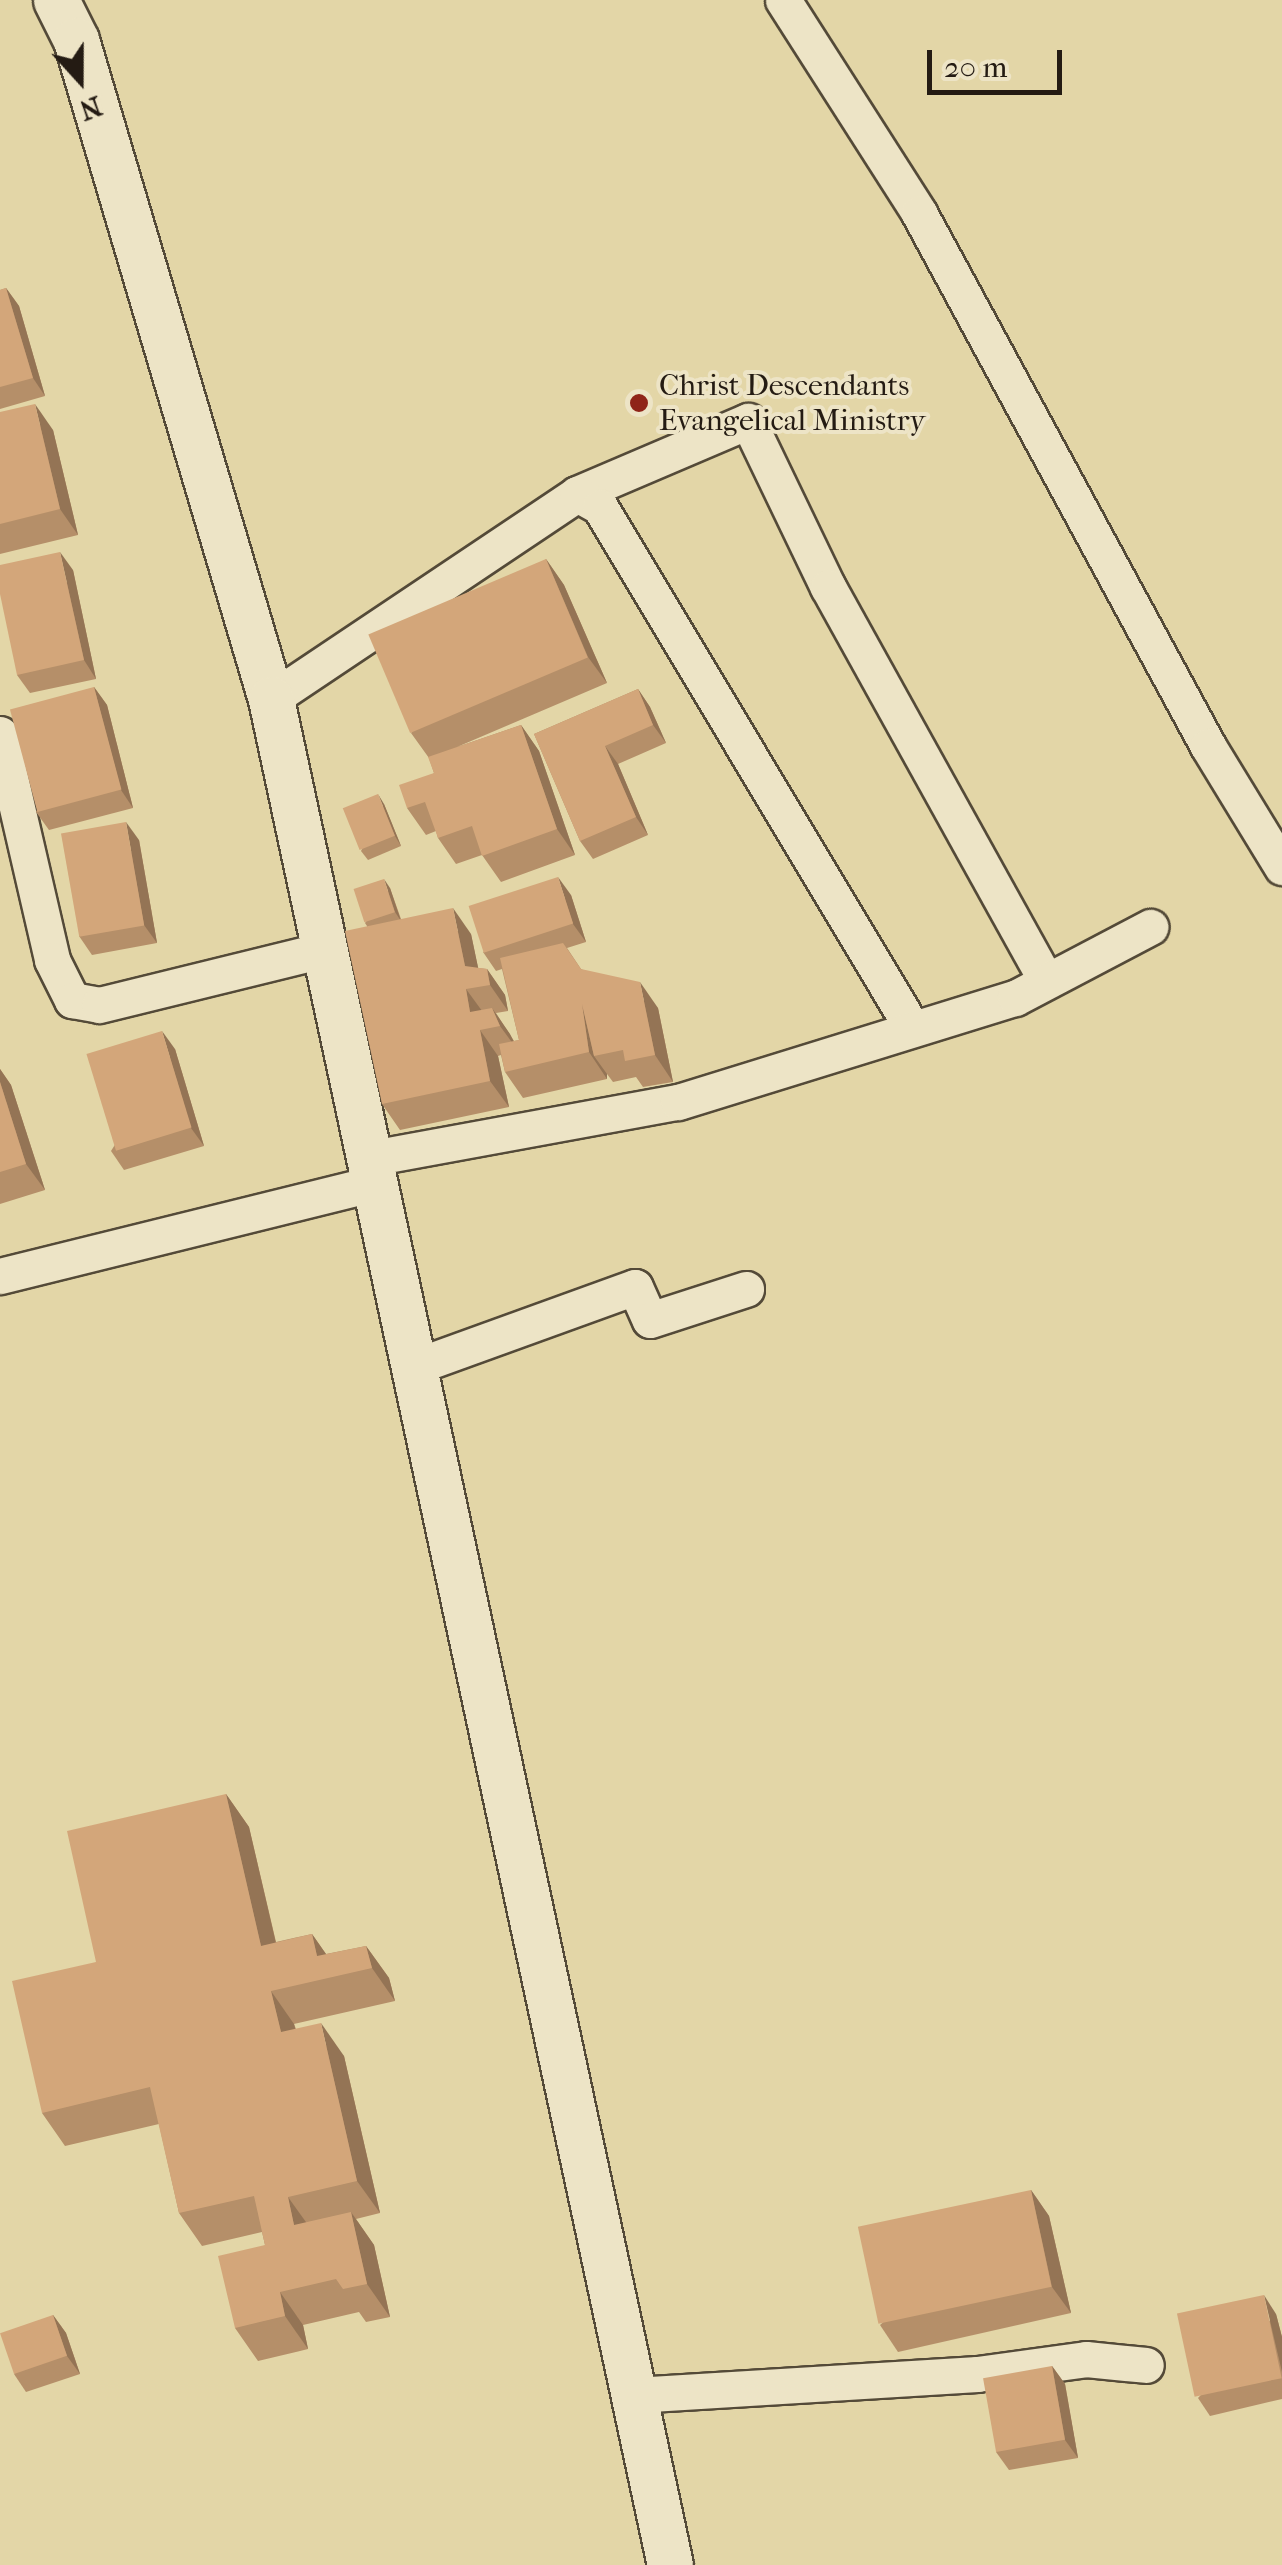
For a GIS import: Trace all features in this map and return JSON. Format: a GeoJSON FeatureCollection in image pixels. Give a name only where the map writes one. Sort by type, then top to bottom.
{"type":"FeatureCollection","features":[{"type":"Feature","properties":{"kind":"street"},"geometry":{"type":"LineString","coordinates":[[56,0],[76,40],[270,699],[670,2565]]}},
{"type":"Feature","properties":{"kind":"street"},"geometry":{"type":"LineString","coordinates":[[783,0],[919,213],[1208,746],[1282,867]]}},
{"type":"Feature","properties":{"kind":"street"},"geometry":{"type":"LineString","coordinates":[[270,699],[577,494],[748,422],[828,587],[1046,981]]}},
{"type":"Feature","properties":{"kind":"street"},"geometry":{"type":"LineString","coordinates":[[577,494],[600,507],[911,1026]]}},
{"type":"Feature","properties":{"kind":"street"},"geometry":{"type":"LineString","coordinates":[[0,734],[52,960],[72,1000],[99,1005],[323,950]]}},
{"type":"Feature","properties":{"kind":"street"},"geometry":{"type":"LineString","coordinates":[[0,1276],[369,1172],[678,1102],[911,1026],[1014,998],[1150,926]]}},
{"type":"Feature","properties":{"kind":"street"},"geometry":{"type":"LineString","coordinates":[[411,1368],[635,1288],[650,1320],[746,1289]]}},
{"type":"Feature","properties":{"kind":"street"},"geometry":{"type":"LineString","coordinates":[[634,2395],[976,2374],[1086,2358],[1146,2365]]}},
{"type":"Feature","properties":{"kind":"building"},"geometry":{"type":"Polygon","coordinates":[[[6,288],[33,378],[0,387],[0,290],[6,288]]]}},
{"type":"Feature","properties":{"kind":"building"},"geometry":{"type":"Polygon","coordinates":[[[35,404],[60,509],[0,524],[0,412],[35,404]]]}},
{"type":"Feature","properties":{"kind":"building"},"geometry":{"type":"Polygon","coordinates":[[[60,552],[84,660],[17,675],[0,594],[0,565],[60,552]]]}},
{"type":"Feature","properties":{"kind":"building"},"geometry":{"type":"Polygon","coordinates":[[[546,559],[588,657],[410,733],[368,634],[546,559]]]}},
{"type":"Feature","properties":{"kind":"building"},"geometry":{"type":"Polygon","coordinates":[[[94,687],[121,789],[37,812],[10,710],[94,687]]]}},
{"type":"Feature","properties":{"kind":"building"},"geometry":{"type":"Polygon","coordinates":[[[638,689],[653,725],[605,746],[636,817],[580,841],[534,734],[638,689]]]}},
{"type":"Feature","properties":{"kind":"building"},"geometry":{"type":"Polygon","coordinates":[[[521,725],[557,829],[482,856],[472,826],[438,838],[425,802],[407,808],[399,785],[434,773],[428,757],[521,725]]]}},
{"type":"Feature","properties":{"kind":"building"},"geometry":{"type":"Polygon","coordinates":[[[378,794],[395,836],[360,850],[343,808],[378,794]]]}},
{"type":"Feature","properties":{"kind":"building"},"geometry":{"type":"Polygon","coordinates":[[[126,822],[144,925],[79,937],[61,833],[126,822]]]}},
{"type":"Feature","properties":{"kind":"building"},"geometry":{"type":"Polygon","coordinates":[[[558,877],[573,924],[484,953],[469,906],[558,877]]]}},
{"type":"Feature","properties":{"kind":"building"},"geometry":{"type":"Polygon","coordinates":[[[384,879],[395,912],[364,922],[354,889],[384,879]]]}},
{"type":"Feature","properties":{"kind":"building"},"geometry":{"type":"Polygon","coordinates":[[[453,908],[465,966],[487,969],[490,985],[466,989],[470,1012],[492,1008],[500,1026],[480,1030],[490,1081],[382,1104],[345,931],[453,908]]]}},
{"type":"Feature","properties":{"kind":"building"},"geometry":{"type":"Polygon","coordinates":[[[563,943],[581,969],[640,982],[655,1055],[625,1061],[623,1050],[594,1056],[582,1004],[589,1052],[505,1072],[499,1044],[519,1040],[500,958],[563,943]]]}},
{"type":"Feature","properties":{"kind":"building"},"geometry":{"type":"Polygon","coordinates":[[[162,1031],[192,1128],[116,1151],[86,1054],[162,1031]]]}},
{"type":"Feature","properties":{"kind":"building"},"geometry":{"type":"Polygon","coordinates":[[[0,1082],[26,1164],[0,1172],[0,1082]]]}},
{"type":"Feature","properties":{"kind":"building"},"geometry":{"type":"Polygon","coordinates":[[[226,1794],[261,1946],[312,1934],[317,1956],[366,1946],[372,1968],[271,1991],[281,2032],[321,2023],[357,2181],[288,2197],[294,2225],[351,2212],[367,2284],[343,2289],[336,2279],[280,2292],[285,2316],[235,2328],[218,2256],[265,2245],[254,2196],[179,2213],[150,2087],[42,2113],[12,1981],[96,1962],[67,1831],[226,1794]]]}},
{"type":"Feature","properties":{"kind":"building"},"geometry":{"type":"Polygon","coordinates":[[[1031,2190],[1052,2287],[878,2324],[858,2227],[1031,2190]]]}},
{"type":"Feature","properties":{"kind":"building"},"geometry":{"type":"Polygon","coordinates":[[[1264,2295],[1282,2378],[1195,2397],[1177,2314],[1264,2295]]]}},
{"type":"Feature","properties":{"kind":"building"},"geometry":{"type":"Polygon","coordinates":[[[53,2315],[67,2356],[14,2374],[0,2333],[53,2315]]]}},
{"type":"Feature","properties":{"kind":"building"},"geometry":{"type":"Polygon","coordinates":[[[1052,2366],[1065,2440],[996,2452],[983,2378],[1052,2366]]]}},
{"type":"Feature","properties":{"kind":"place","name":"Christ Descendants Evangelical Ministry"},"geometry":{"type":"Point","coordinates":[639,403]}}]}
